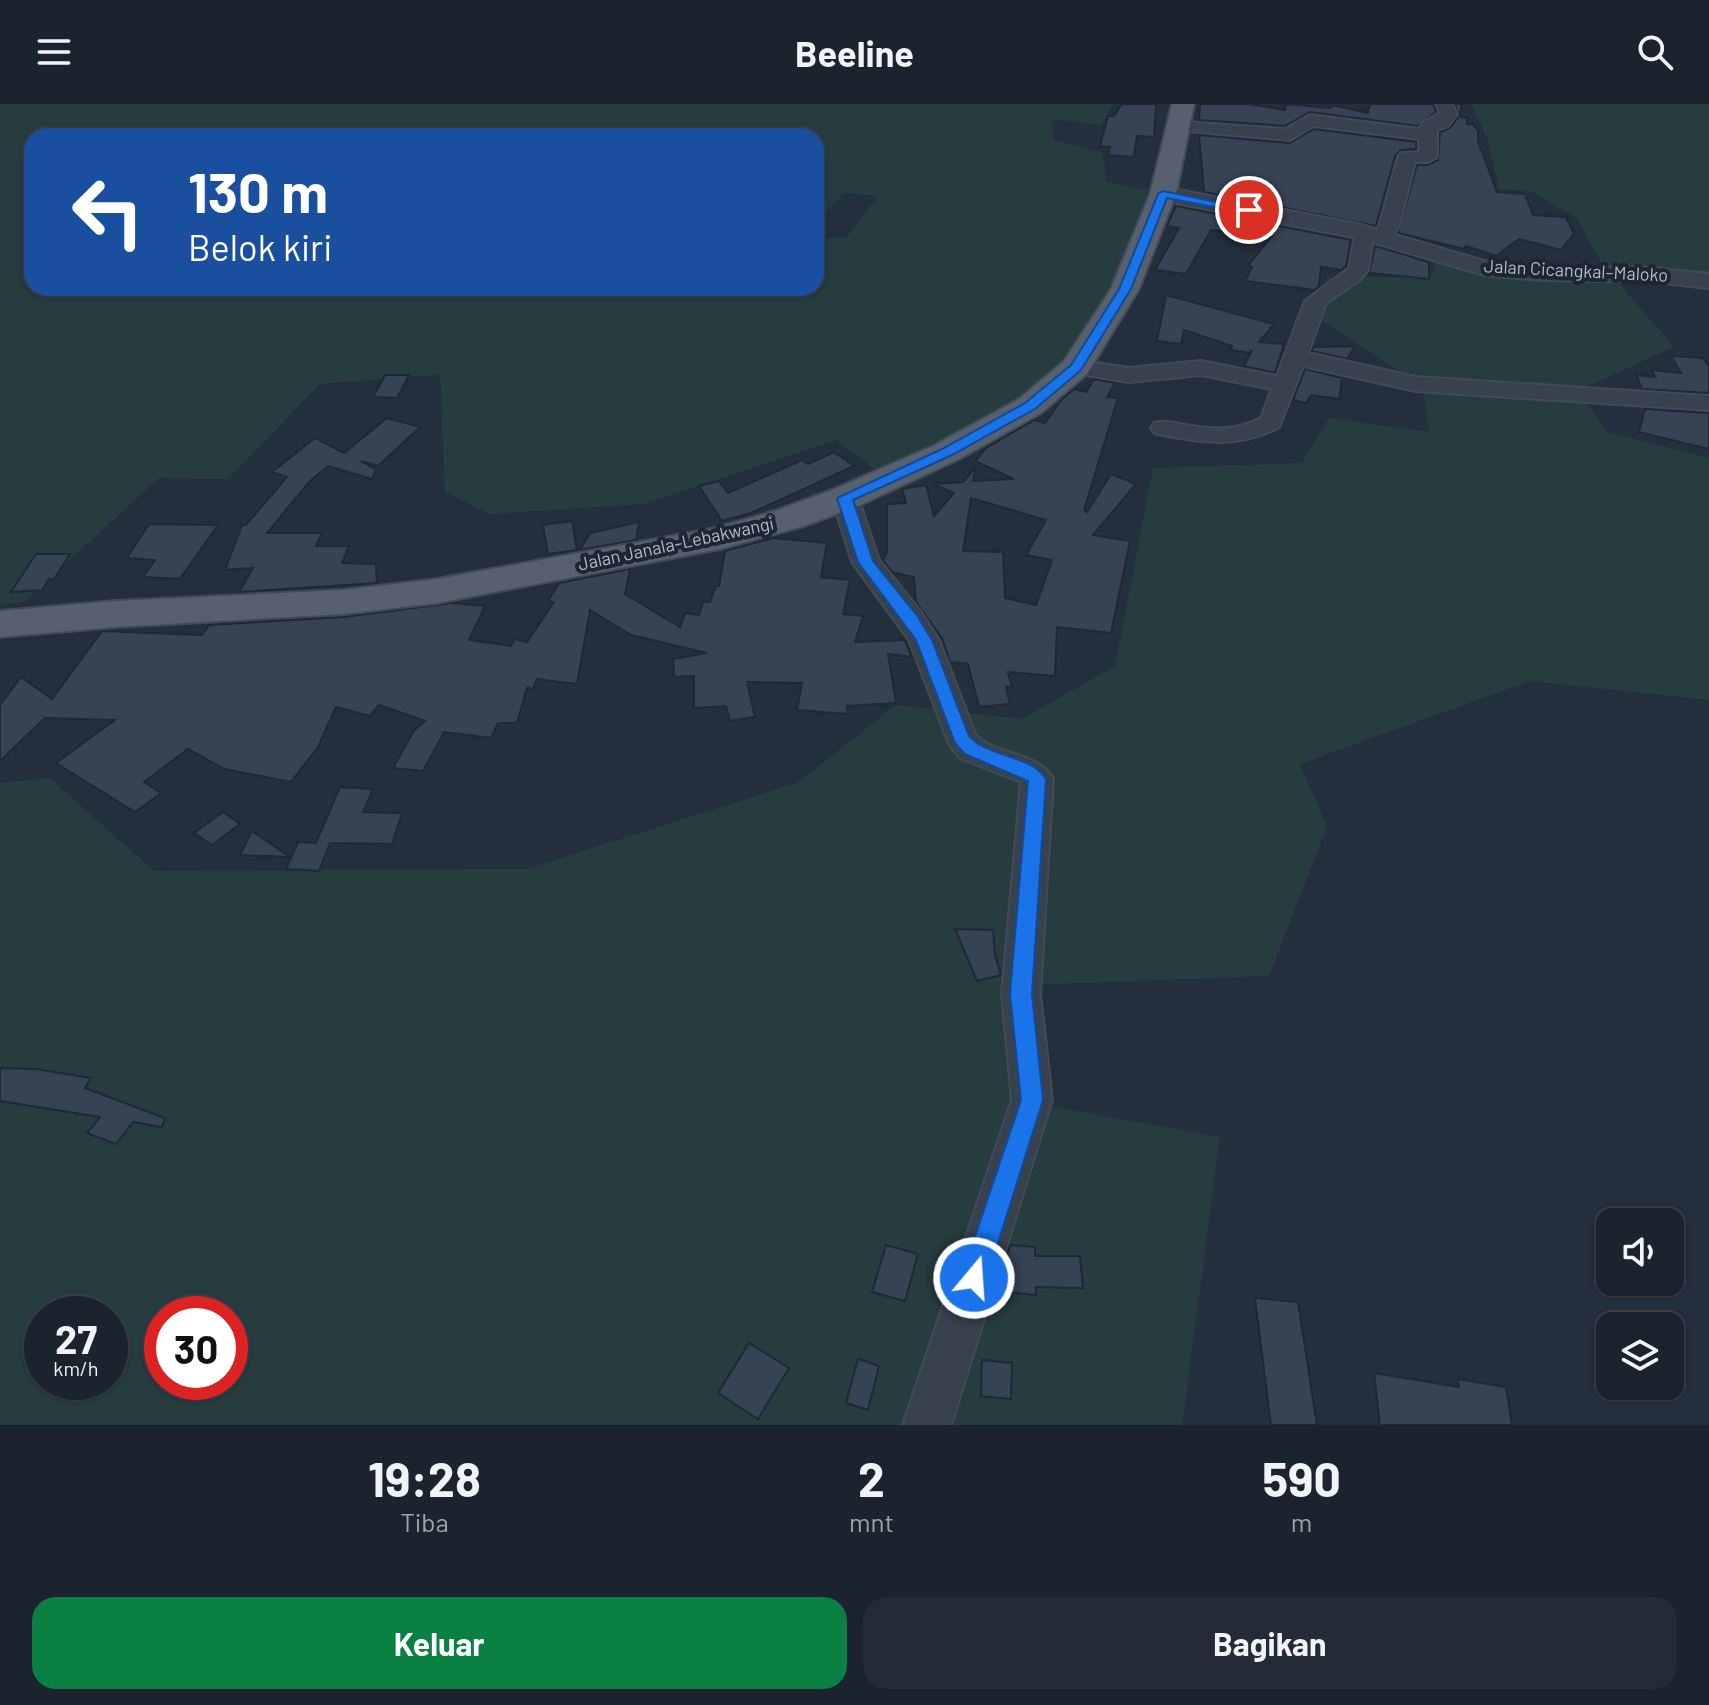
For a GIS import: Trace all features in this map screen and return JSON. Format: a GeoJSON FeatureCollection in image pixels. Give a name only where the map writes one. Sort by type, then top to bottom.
{"type":"FeatureCollection","features":[{"type":"Feature","properties":{"kind":"main road","name":"Jalan Janala–Lebakwangi"},"geometry":{"type":"LineString","coordinates":[[0,624],[115,614],[344,602],[437,591],[720,538],[791,518],[845,498],[947,452],[1030,406],[1076,367],[1125,289],[1163,194],[1180,114]]}},
{"type":"Feature","properties":{"kind":"street"},"geometry":{"type":"LineString","coordinates":[[1163,428],[1227,438],[1253,432],[1271,422],[1316,301],[1326,289],[1352,277],[1360,269],[1373,235],[1389,226],[1407,157],[1428,157],[1428,127],[1442,122],[1449,114],[1444,104]]}},
{"type":"Feature","properties":{"kind":"street"},"geometry":{"type":"LineString","coordinates":[[1180,114],[1290,135],[1310,120],[1428,135]]}},
{"type":"Feature","properties":{"kind":"street","name":"Jalan Cicangkal–Maloko"},"geometry":{"type":"LineString","coordinates":[[1163,194],[1373,235],[1448,260],[1482,267],[1529,272],[1644,272],[1709,281]]}},
{"type":"Feature","properties":{"kind":"street"},"geometry":{"type":"LineString","coordinates":[[1294,357],[1416,384],[1709,403]]}},
{"type":"Feature","properties":{"kind":"street"},"geometry":{"type":"LineString","coordinates":[[1076,367],[1129,375],[1201,368],[1286,385]]}},
{"type":"Feature","properties":{"kind":"street"},"geometry":{"type":"LineString","coordinates":[[845,498],[866,562],[911,618],[924,640],[961,738],[971,750],[1031,773],[1037,779],[1021,994],[1032,1100],[927,1425]]}},
{"type":"Feature","properties":{"kind":"green space"},"geometry":{"type":"Polygon","coordinates":[[[0,104],[1114,104],[1101,125],[1051,119],[1054,140],[1103,153],[1106,181],[1161,194],[1069,368],[988,425],[884,476],[836,440],[643,504],[490,514],[445,492],[440,375],[320,384],[228,479],[159,478],[24,602],[0,605],[0,104]]]}},
{"type":"Feature","properties":{"kind":"green space"},"geometry":{"type":"Polygon","coordinates":[[[1471,104],[1709,104],[1709,278],[1660,268],[1606,268],[1674,347],[1577,391],[1608,432],[1709,458],[1709,700],[1530,681],[1300,764],[1327,827],[1269,976],[1026,985],[1021,1101],[1220,1137],[1182,1425],[0,1425],[0,783],[50,778],[154,871],[526,869],[797,783],[896,705],[1022,719],[1115,666],[1153,468],[1302,463],[1329,418],[1429,432],[1423,386],[1320,319],[1327,277],[1432,277],[1436,253],[1489,264],[1604,268],[1577,218],[1532,192],[1499,189],[1487,138],[1471,104]]]}},
{"type":"Feature","properties":{"kind":"building"},"geometry":{"type":"Polygon","coordinates":[[[1122,104],[1156,104],[1154,137],[1137,136],[1134,157],[1108,155],[1110,147],[1100,146],[1108,116],[1114,116],[1122,104]]]}},
{"type":"Feature","properties":{"kind":"building"},"geometry":{"type":"Polygon","coordinates":[[[1200,104],[1249,104],[1285,110],[1286,104],[1330,108],[1333,105],[1368,113],[1370,104],[1433,104],[1436,112],[1417,126],[1310,112],[1285,126],[1199,120],[1200,104]]]}},
{"type":"Feature","properties":{"kind":"building"},"geometry":{"type":"Polygon","coordinates":[[[1455,104],[1462,104],[1459,117],[1467,118],[1467,124],[1473,124],[1478,131],[1478,141],[1497,192],[1525,194],[1533,215],[1566,217],[1574,234],[1561,250],[1519,239],[1496,256],[1466,246],[1464,249],[1398,233],[1417,165],[1428,165],[1438,160],[1440,132],[1450,128],[1459,116],[1455,104]]]}},
{"type":"Feature","properties":{"kind":"building"},"geometry":{"type":"Polygon","coordinates":[[[1314,129],[1416,142],[1416,149],[1401,150],[1395,156],[1376,226],[1204,192],[1199,135],[1290,143],[1314,129]]]}},
{"type":"Feature","properties":{"kind":"building"},"geometry":{"type":"Polygon","coordinates":[[[1176,206],[1351,240],[1346,266],[1341,270],[1321,267],[1319,286],[1315,290],[1245,281],[1252,267],[1248,266],[1271,237],[1211,230],[1186,274],[1155,270],[1179,228],[1167,226],[1176,206]]]}},
{"type":"Feature","properties":{"kind":"building"},"geometry":{"type":"Polygon","coordinates":[[[1375,246],[1429,262],[1429,279],[1369,273],[1375,246]]]}},
{"type":"Feature","properties":{"kind":"building"},"geometry":{"type":"Polygon","coordinates":[[[1166,295],[1274,324],[1259,342],[1284,344],[1275,373],[1244,366],[1252,350],[1250,353],[1231,350],[1232,346],[1184,330],[1181,344],[1157,341],[1166,295]]]}},
{"type":"Feature","properties":{"kind":"building"},"geometry":{"type":"Polygon","coordinates":[[[1355,346],[1347,359],[1312,351],[1313,347],[1355,346]]]}},
{"type":"Feature","properties":{"kind":"building"},"geometry":{"type":"Polygon","coordinates":[[[1671,356],[1703,358],[1709,367],[1709,393],[1642,389],[1636,375],[1655,377],[1652,370],[1681,373],[1671,356]]]}},
{"type":"Feature","properties":{"kind":"building"},"geometry":{"type":"Polygon","coordinates":[[[1305,369],[1342,378],[1339,399],[1311,395],[1306,403],[1293,400],[1305,369]]]}},
{"type":"Feature","properties":{"kind":"building"},"geometry":{"type":"Polygon","coordinates":[[[385,375],[409,375],[397,398],[373,397],[385,375]]]}},
{"type":"Feature","properties":{"kind":"building"},"geometry":{"type":"Polygon","coordinates":[[[1094,379],[1115,383],[1107,397],[1118,398],[1084,510],[1087,512],[1111,474],[1136,484],[1093,535],[1130,541],[1111,633],[1057,627],[1055,676],[1008,672],[1012,687],[1006,687],[1010,704],[979,707],[968,664],[950,662],[942,638],[916,602],[914,577],[892,572],[883,560],[887,552],[887,504],[906,503],[902,489],[926,485],[934,516],[954,493],[933,484],[963,482],[976,467],[973,481],[1014,479],[975,461],[986,448],[1034,420],[1045,423],[1062,399],[1074,389],[1086,392],[1094,379]],[[971,498],[963,551],[1003,552],[1005,598],[1036,605],[1052,560],[1026,555],[1046,520],[971,498]]]}},
{"type":"Feature","properties":{"kind":"building"},"geometry":{"type":"Polygon","coordinates":[[[1645,409],[1709,413],[1709,449],[1639,432],[1645,409]]]}},
{"type":"Feature","properties":{"kind":"building"},"geometry":{"type":"Polygon","coordinates":[[[387,418],[420,427],[378,466],[361,461],[376,469],[372,479],[328,466],[309,482],[267,533],[322,533],[316,546],[349,546],[342,563],[376,564],[377,583],[239,592],[253,568],[225,570],[242,525],[246,525],[287,477],[272,472],[315,438],[344,453],[387,418]]]}},
{"type":"Feature","properties":{"kind":"building"},"geometry":{"type":"Polygon","coordinates":[[[834,452],[854,466],[751,513],[722,521],[699,486],[719,481],[728,493],[802,460],[808,464],[834,452]]]}},
{"type":"Feature","properties":{"kind":"building"},"geometry":{"type":"Polygon","coordinates":[[[572,521],[577,550],[548,554],[543,525],[572,521]]]}},
{"type":"Feature","properties":{"kind":"building"},"geometry":{"type":"Polygon","coordinates":[[[639,522],[636,540],[580,550],[590,533],[639,522]]]}},
{"type":"Feature","properties":{"kind":"building"},"geometry":{"type":"Polygon","coordinates":[[[149,524],[218,525],[180,579],[143,577],[155,560],[127,558],[149,524]]]}},
{"type":"Feature","properties":{"kind":"building"},"geometry":{"type":"Polygon","coordinates":[[[773,538],[827,543],[821,577],[850,580],[843,614],[863,616],[855,642],[905,640],[912,657],[888,654],[896,703],[847,706],[848,714],[797,710],[802,683],[747,682],[755,717],[730,721],[726,706],[694,708],[694,676],[674,677],[673,659],[707,653],[631,635],[590,610],[577,684],[537,679],[533,689],[527,688],[517,723],[498,723],[491,738],[444,732],[423,771],[393,768],[413,732],[425,721],[379,705],[370,716],[336,707],[318,747],[291,782],[224,769],[188,749],[144,782],[161,793],[135,812],[56,763],[115,720],[45,718],[0,761],[0,705],[21,677],[52,699],[102,631],[202,635],[209,625],[344,617],[452,603],[485,606],[469,640],[511,646],[515,639],[527,642],[554,602],[548,601],[559,583],[630,569],[625,594],[680,627],[685,613],[699,615],[703,602],[710,602],[716,586],[719,586],[725,551],[773,538]]]}},
{"type":"Feature","properties":{"kind":"building"},"geometry":{"type":"Polygon","coordinates":[[[36,554],[70,554],[54,579],[49,579],[42,590],[11,592],[36,554]]]}},
{"type":"Feature","properties":{"kind":"building"},"geometry":{"type":"Polygon","coordinates":[[[340,787],[373,789],[363,812],[402,813],[392,844],[330,843],[319,871],[286,869],[298,842],[316,843],[340,787]]]}},
{"type":"Feature","properties":{"kind":"building"},"geometry":{"type":"Polygon","coordinates":[[[223,812],[240,824],[212,845],[194,833],[223,812]]]}},
{"type":"Feature","properties":{"kind":"building"},"geometry":{"type":"Polygon","coordinates":[[[252,831],[290,857],[240,855],[252,831]]]}},
{"type":"Feature","properties":{"kind":"building"},"geometry":{"type":"Polygon","coordinates":[[[955,929],[993,930],[995,955],[1001,975],[977,981],[955,929]]]}},
{"type":"Feature","properties":{"kind":"building"},"geometry":{"type":"Polygon","coordinates":[[[0,1068],[36,1069],[91,1078],[85,1088],[165,1118],[162,1127],[133,1122],[116,1144],[87,1133],[100,1117],[0,1101],[0,1068]]]}},
{"type":"Feature","properties":{"kind":"building"},"geometry":{"type":"Polygon","coordinates":[[[886,1245],[918,1254],[905,1301],[872,1292],[886,1245]]]}},
{"type":"Feature","properties":{"kind":"building"},"geometry":{"type":"Polygon","coordinates":[[[1010,1245],[1035,1247],[1035,1256],[1080,1256],[1083,1288],[1036,1287],[1036,1295],[1006,1292],[1006,1259],[1010,1245]]]}},
{"type":"Feature","properties":{"kind":"building"},"geometry":{"type":"Polygon","coordinates":[[[1255,1298],[1298,1302],[1317,1425],[1271,1425],[1255,1298]]]}},
{"type":"Feature","properties":{"kind":"building"},"geometry":{"type":"Polygon","coordinates":[[[749,1343],[789,1368],[758,1419],[718,1393],[749,1343]]]}},
{"type":"Feature","properties":{"kind":"building"},"geometry":{"type":"Polygon","coordinates":[[[858,1359],[879,1366],[868,1410],[846,1403],[858,1359]]]}},
{"type":"Feature","properties":{"kind":"building"},"geometry":{"type":"Polygon","coordinates":[[[982,1360],[1012,1363],[1011,1399],[981,1396],[982,1360]]]}},
{"type":"Feature","properties":{"kind":"building"},"geometry":{"type":"Polygon","coordinates":[[[1374,1373],[1459,1387],[1457,1379],[1506,1387],[1512,1425],[1380,1425],[1374,1373]]]}},
{"type":"Feature","properties":{"kind":"route"},"geometry":{"type":"LineString","coordinates":[[974,1278],[1032,1100],[1021,994],[1037,779],[1031,773],[971,750],[961,738],[924,640],[911,618],[866,562],[845,498],[947,452],[1030,406],[1076,367],[1125,289],[1163,194],[1249,210]]}}]}
